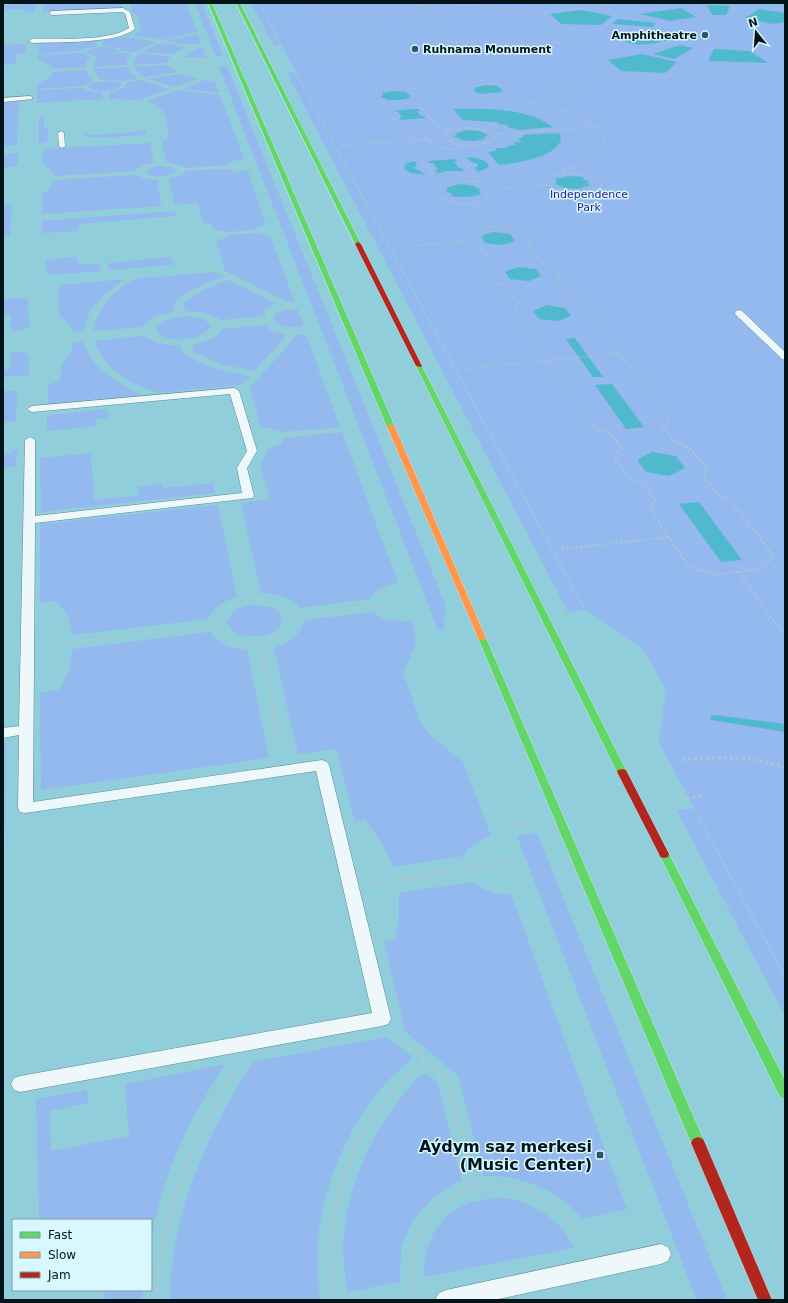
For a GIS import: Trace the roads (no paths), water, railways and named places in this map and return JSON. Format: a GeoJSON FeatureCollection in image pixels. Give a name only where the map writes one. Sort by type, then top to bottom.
{"type":"FeatureCollection","features":[{"type":"Feature","properties":{"kind":"main road"},"geometry":{"type":"LineString","coordinates":[[210,3],[765,1300]]}},
{"type":"Feature","properties":{"kind":"main road"},"geometry":{"type":"LineString","coordinates":[[238,3],[639,805],[785,1093]]}},
{"type":"Feature","properties":{"kind":"lane"},"geometry":{"type":"LineString","coordinates":[[32,41],[99,38],[122,34],[132,29],[126,11],[118,10],[52,13]]}},
{"type":"Feature","properties":{"kind":"lane"},"geometry":{"type":"LineString","coordinates":[[3,100],[30,98]]}},
{"type":"Feature","properties":{"kind":"lane"},"geometry":{"type":"LineString","coordinates":[[61,133],[62,146]]}},
{"type":"Feature","properties":{"kind":"lane"},"geometry":{"type":"LineString","coordinates":[[739,313],[785,357]]}},
{"type":"Feature","properties":{"kind":"lane"},"geometry":{"type":"LineString","coordinates":[[29,520],[248,496],[242,468],[252,451],[234,391],[32,409]]}},
{"type":"Feature","properties":{"kind":"lane"},"geometry":{"type":"LineString","coordinates":[[20,1084],[382,1019],[322,765],[25,808],[30,440]]}},
{"type":"Feature","properties":{"kind":"lane"},"geometry":{"type":"LineString","coordinates":[[3,733],[26,729]]}},
{"type":"Feature","properties":{"kind":"lane"},"geometry":{"type":"LineString","coordinates":[[446,1300],[661,1254]]}},
{"type":"Feature","properties":{"kind":"waterway"},"geometry":{"type":"LineString","coordinates":[[715,718],[785,728]]}},
{"type":"Feature","properties":{"kind":"place","name":"Amphitheatre"},"geometry":{"type":"Point","coordinates":[705,35]}},
{"type":"Feature","properties":{"kind":"place","name":"Ruhnama Monument"},"geometry":{"type":"Point","coordinates":[415,49]}},
{"type":"Feature","properties":{"kind":"place","name":"Aýdym saz merkesi (Music Center)"},"geometry":{"type":"Point","coordinates":[600,1155]}},
{"type":"Feature","properties":{"kind":"park label","name":"Independence Park"},"geometry":{"type":"Point","coordinates":[589,200]}}]}
